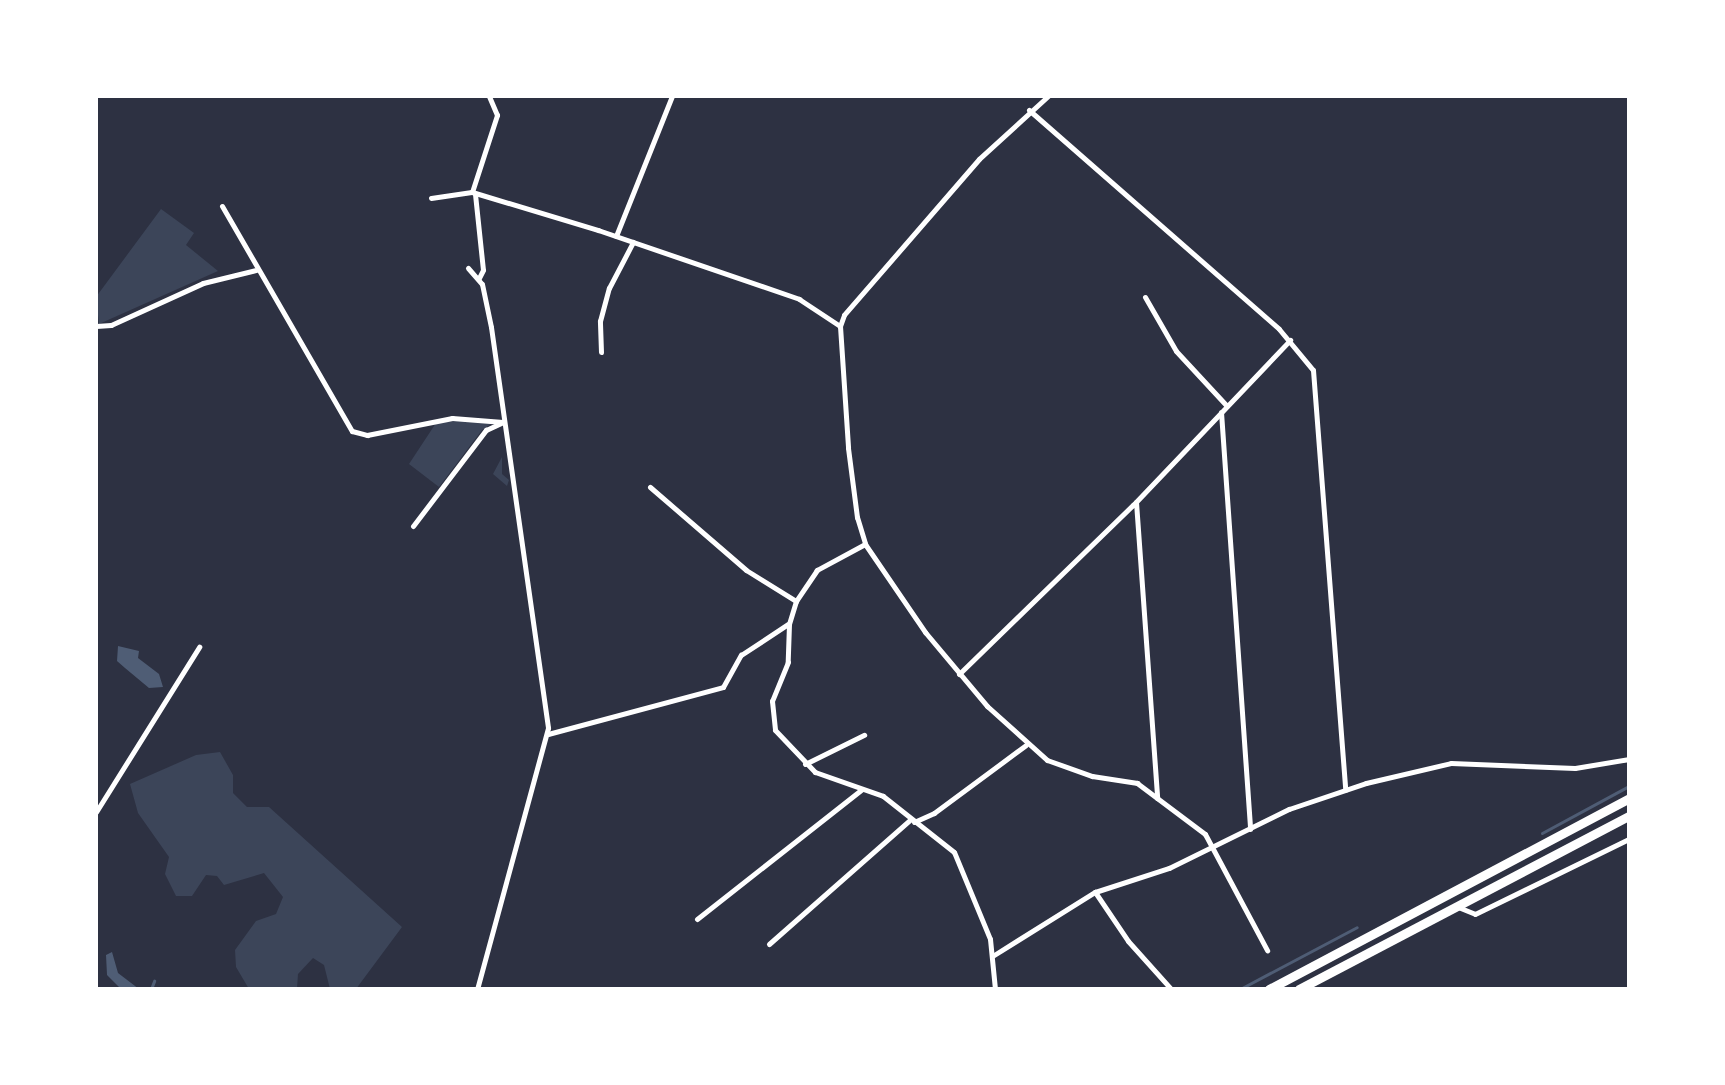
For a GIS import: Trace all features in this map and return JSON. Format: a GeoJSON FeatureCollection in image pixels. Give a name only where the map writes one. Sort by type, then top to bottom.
{"type":"FeatureCollection","features":[{"type":"Feature","properties":{"kind":"highway"},"geometry":{"type":"LineString","coordinates":[[1269,989],[1629,798]]}},
{"type":"Feature","properties":{"kind":"highway"},"geometry":{"type":"LineString","coordinates":[[1299,989],[1629,816]]}},
{"type":"Feature","properties":{"kind":"street"},"geometry":{"type":"LineString","coordinates":[[477,989],[548,734],[504,422],[479,278],[483,270],[474,193],[497,115],[489,96]]}},
{"type":"Feature","properties":{"kind":"street"},"geometry":{"type":"LineString","coordinates":[[616,236],[672,96]]}},
{"type":"Feature","properties":{"kind":"street"},"geometry":{"type":"LineString","coordinates":[[1043,98],[867,282],[840,326],[853,497],[865,544],[959,674],[1026,745],[1062,767],[1137,783],[1214,846],[1228,882],[1267,950]]}},
{"type":"Feature","properties":{"kind":"street"},"geometry":{"type":"LineString","coordinates":[[1029,110],[1290,340],[1313,370],[1345,790]]}},
{"type":"Feature","properties":{"kind":"street"},"geometry":{"type":"LineString","coordinates":[[431,198],[474,193],[616,236],[799,299],[840,326]]}},
{"type":"Feature","properties":{"kind":"street"},"geometry":{"type":"LineString","coordinates":[[222,206],[256,270],[352,431],[367,435],[464,417],[504,422]]}},
{"type":"Feature","properties":{"kind":"street"},"geometry":{"type":"LineString","coordinates":[[601,352],[600,321],[609,288],[633,242]]}},
{"type":"Feature","properties":{"kind":"street"},"geometry":{"type":"LineString","coordinates":[[468,268],[479,278]]}},
{"type":"Feature","properties":{"kind":"street"},"geometry":{"type":"LineString","coordinates":[[96,326],[111,325],[203,283],[256,270]]}},
{"type":"Feature","properties":{"kind":"street"},"geometry":{"type":"LineString","coordinates":[[1145,297],[1176,351],[1227,406]]}},
{"type":"Feature","properties":{"kind":"street"},"geometry":{"type":"LineString","coordinates":[[959,674],[1136,502],[1290,340]]}},
{"type":"Feature","properties":{"kind":"street"},"geometry":{"type":"LineString","coordinates":[[1221,412],[1250,829]]}},
{"type":"Feature","properties":{"kind":"street"},"geometry":{"type":"LineString","coordinates":[[413,526],[486,430],[504,422]]}},
{"type":"Feature","properties":{"kind":"street"},"geometry":{"type":"LineString","coordinates":[[650,487],[746,570],[796,601]]}},
{"type":"Feature","properties":{"kind":"street"},"geometry":{"type":"LineString","coordinates":[[1136,502],[1157,799]]}},
{"type":"Feature","properties":{"kind":"street"},"geometry":{"type":"LineString","coordinates":[[865,544],[817,570],[796,601],[789,624],[788,662],[772,701],[772,720],[779,738],[805,764],[826,779],[883,796],[954,852],[994,955],[995,989]]}},
{"type":"Feature","properties":{"kind":"street"},"geometry":{"type":"LineString","coordinates":[[548,734],[723,687],[741,655],[789,624]]}},
{"type":"Feature","properties":{"kind":"street"},"geometry":{"type":"LineString","coordinates":[[96,812],[199,647]]}},
{"type":"Feature","properties":{"kind":"street"},"geometry":{"type":"LineString","coordinates":[[805,764],[864,735]]}},
{"type":"Feature","properties":{"kind":"street"},"geometry":{"type":"LineString","coordinates":[[769,944],[912,820],[939,810],[1026,745]]}},
{"type":"Feature","properties":{"kind":"street"},"geometry":{"type":"LineString","coordinates":[[994,955],[1095,892],[1345,790],[1451,763],[1575,768],[1629,759]]}},
{"type":"Feature","properties":{"kind":"street"},"geometry":{"type":"LineString","coordinates":[[697,919],[861,789]]}},
{"type":"Feature","properties":{"kind":"street"},"geometry":{"type":"LineString","coordinates":[[1458,906],[1475,914],[1629,839]]}},
{"type":"Feature","properties":{"kind":"street"},"geometry":{"type":"LineString","coordinates":[[1095,892],[1128,941],[1171,989]]}},
{"type":"Feature","properties":{"kind":"shaded area"},"geometry":{"type":"Polygon","coordinates":[[[161,209],[194,233],[186,245],[218,271],[99,324],[96,297],[161,209]]]}},
{"type":"Feature","properties":{"kind":"shaded area"},"geometry":{"type":"Polygon","coordinates":[[[467,420],[494,422],[482,430],[439,487],[409,464],[436,423],[467,420]]]}},
{"type":"Feature","properties":{"kind":"shaded area"},"geometry":{"type":"Polygon","coordinates":[[[502,457],[502,474],[509,480],[507,486],[493,474],[502,457]]]}},
{"type":"Feature","properties":{"kind":"shaded area"},"geometry":{"type":"Polygon","coordinates":[[[118,646],[139,651],[138,658],[159,674],[163,687],[149,688],[117,661],[118,646]]]}},
{"type":"Feature","properties":{"kind":"shaded area"},"geometry":{"type":"Polygon","coordinates":[[[220,752],[233,775],[233,793],[247,807],[269,807],[402,927],[356,989],[330,989],[324,965],[313,958],[298,974],[297,989],[249,989],[236,967],[235,950],[256,921],[276,914],[283,897],[264,873],[224,885],[217,876],[206,875],[192,896],[176,896],[165,874],[169,857],[138,813],[130,784],[196,755],[220,752]]]}},
{"type":"Feature","properties":{"kind":"shaded area"},"geometry":{"type":"Polygon","coordinates":[[[112,952],[118,973],[139,989],[121,989],[107,975],[106,955],[112,952]]]}},
{"type":"Feature","properties":{"kind":"waterway"},"geometry":{"type":"LineString","coordinates":[[1542,833],[1629,786]]}},
{"type":"Feature","properties":{"kind":"waterway"},"geometry":{"type":"LineString","coordinates":[[1240,989],[1357,927]]}},
{"type":"Feature","properties":{"kind":"waterway"},"geometry":{"type":"LineString","coordinates":[[151,989],[154,981]]}}]}
